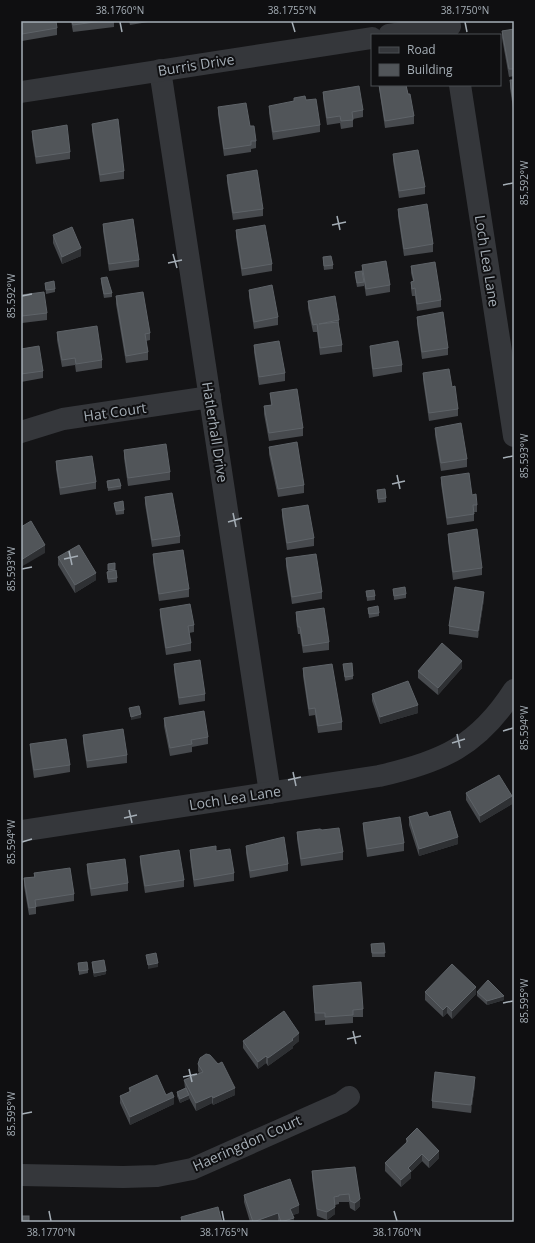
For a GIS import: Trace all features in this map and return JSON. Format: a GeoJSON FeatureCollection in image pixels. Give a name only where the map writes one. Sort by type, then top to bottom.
{"type":"FeatureCollection","features":[{"type":"Feature","properties":{"kind":"street"},"geometry":{"type":"LineString","coordinates":[[397,34],[451,27]]}},
{"type":"Feature","properties":{"kind":"street","name":"Burris Drive"},"geometry":{"type":"LineString","coordinates":[[21,92],[371,38]]}},
{"type":"Feature","properties":{"kind":"street","name":"Hatlerhall Drive"},"geometry":{"type":"LineString","coordinates":[[160,70],[270,793]]}},
{"type":"Feature","properties":{"kind":"street","name":"Loch Lea Lane"},"geometry":{"type":"LineString","coordinates":[[460,86],[514,436]]}},
{"type":"Feature","properties":{"kind":"street","name":"Hat Court"},"geometry":{"type":"LineString","coordinates":[[21,432],[63,419],[210,398]]}},
{"type":"Feature","properties":{"kind":"street","name":"Loch Lea Lane"},"geometry":{"type":"LineString","coordinates":[[21,831],[380,776],[428,764],[460,748],[476,735],[491,721],[514,690]]}},
{"type":"Feature","properties":{"kind":"street","name":"Haeringdon Court"},"geometry":{"type":"LineString","coordinates":[[21,1175],[123,1177],[158,1176],[192,1169],[341,1103],[349,1097]]}},
{"type":"Feature","properties":{"kind":"building"},"geometry":{"type":"Polygon","coordinates":[[[21,21],[56,21],[57,28],[22,34],[21,21]]]}},
{"type":"Feature","properties":{"kind":"building"},"geometry":{"type":"Polygon","coordinates":[[[72,21],[102,21],[73,25],[72,21]]]}},
{"type":"Feature","properties":{"kind":"building"},"geometry":{"type":"Polygon","coordinates":[[[514,29],[514,69],[509,69],[502,31],[514,29]]]}},
{"type":"Feature","properties":{"kind":"building"},"geometry":{"type":"Polygon","coordinates":[[[510,80],[514,80],[514,108],[510,80]]]}},
{"type":"Feature","properties":{"kind":"building"},"geometry":{"type":"Polygon","coordinates":[[[359,86],[363,110],[352,112],[353,120],[341,121],[340,116],[327,118],[323,92],[359,86]]]}},
{"type":"Feature","properties":{"kind":"building"},"geometry":{"type":"Polygon","coordinates":[[[379,86],[406,86],[408,94],[410,94],[414,116],[385,121],[379,86]]]}},
{"type":"Feature","properties":{"kind":"building"},"geometry":{"type":"Polygon","coordinates":[[[305,96],[306,100],[316,99],[320,125],[273,132],[269,106],[294,101],[294,98],[305,96]]]}},
{"type":"Feature","properties":{"kind":"building"},"geometry":{"type":"Polygon","coordinates":[[[246,103],[250,126],[254,126],[256,141],[251,141],[251,145],[224,149],[218,107],[246,103]]]}},
{"type":"Feature","properties":{"kind":"building"},"geometry":{"type":"Polygon","coordinates":[[[118,119],[124,171],[100,175],[92,124],[118,119]]]}},
{"type":"Feature","properties":{"kind":"building"},"geometry":{"type":"Polygon","coordinates":[[[67,125],[70,152],[36,157],[32,131],[67,125]]]}},
{"type":"Feature","properties":{"kind":"building"},"geometry":{"type":"Polygon","coordinates":[[[418,150],[425,187],[399,191],[393,154],[418,150]]]}},
{"type":"Feature","properties":{"kind":"building"},"geometry":{"type":"Polygon","coordinates":[[[257,170],[263,209],[233,213],[227,175],[257,170]]]}},
{"type":"Feature","properties":{"kind":"building"},"geometry":{"type":"Polygon","coordinates":[[[427,204],[433,244],[404,249],[398,209],[427,204]]]}},
{"type":"Feature","properties":{"kind":"building"},"geometry":{"type":"Polygon","coordinates":[[[133,219],[139,260],[109,264],[103,224],[133,219]]]}},
{"type":"Feature","properties":{"kind":"building"},"geometry":{"type":"Polygon","coordinates":[[[265,225],[272,264],[242,269],[236,230],[265,225]]]}},
{"type":"Feature","properties":{"kind":"building"},"geometry":{"type":"Polygon","coordinates":[[[72,227],[81,248],[62,257],[53,235],[72,227]]]}},
{"type":"Feature","properties":{"kind":"building"},"geometry":{"type":"Polygon","coordinates":[[[331,256],[333,265],[324,266],[323,257],[331,256]]]}},
{"type":"Feature","properties":{"kind":"building"},"geometry":{"type":"Polygon","coordinates":[[[386,261],[390,285],[366,289],[362,265],[386,261]]]}},
{"type":"Feature","properties":{"kind":"building"},"geometry":{"type":"Polygon","coordinates":[[[435,262],[441,300],[417,304],[415,288],[412,289],[411,282],[414,281],[411,266],[435,262]]]}},
{"type":"Feature","properties":{"kind":"building"},"geometry":{"type":"Polygon","coordinates":[[[362,271],[364,282],[357,283],[355,272],[362,271]]]}},
{"type":"Feature","properties":{"kind":"building"},"geometry":{"type":"Polygon","coordinates":[[[107,277],[112,293],[104,294],[101,278],[107,277]]]}},
{"type":"Feature","properties":{"kind":"building"},"geometry":{"type":"Polygon","coordinates":[[[54,281],[55,289],[46,290],[45,283],[54,281]]]}},
{"type":"Feature","properties":{"kind":"building"},"geometry":{"type":"Polygon","coordinates":[[[272,285],[278,317],[254,322],[249,290],[272,285]]]}},
{"type":"Feature","properties":{"kind":"building"},"geometry":{"type":"Polygon","coordinates":[[[44,292],[47,313],[22,316],[21,295],[44,292]]]}},
{"type":"Feature","properties":{"kind":"building"},"geometry":{"type":"Polygon","coordinates":[[[143,292],[150,333],[145,334],[148,352],[126,356],[116,296],[143,292]]]}},
{"type":"Feature","properties":{"kind":"building"},"geometry":{"type":"Polygon","coordinates":[[[335,296],[339,320],[319,324],[338,322],[342,345],[320,348],[317,324],[313,325],[308,301],[335,296]]]}},
{"type":"Feature","properties":{"kind":"building"},"geometry":{"type":"Polygon","coordinates":[[[443,312],[448,348],[422,352],[417,317],[443,312]]]}},
{"type":"Feature","properties":{"kind":"building"},"geometry":{"type":"Polygon","coordinates":[[[97,326],[102,360],[76,364],[75,358],[62,360],[57,332],[97,326]]]}},
{"type":"Feature","properties":{"kind":"building"},"geometry":{"type":"Polygon","coordinates":[[[279,341],[285,373],[259,377],[254,345],[279,341]]]}},
{"type":"Feature","properties":{"kind":"building"},"geometry":{"type":"Polygon","coordinates":[[[398,341],[402,365],[373,369],[370,346],[398,341]]]}},
{"type":"Feature","properties":{"kind":"building"},"geometry":{"type":"Polygon","coordinates":[[[39,346],[43,371],[21,374],[21,349],[39,346]]]}},
{"type":"Feature","properties":{"kind":"building"},"geometry":{"type":"Polygon","coordinates":[[[449,369],[452,387],[455,386],[458,409],[429,413],[423,373],[449,369]]]}},
{"type":"Feature","properties":{"kind":"building"},"geometry":{"type":"Polygon","coordinates":[[[297,389],[303,428],[269,433],[264,406],[272,405],[270,393],[297,389]]]}},
{"type":"Feature","properties":{"kind":"building"},"geometry":{"type":"Polygon","coordinates":[[[461,423],[467,459],[441,463],[435,428],[461,423]]]}},
{"type":"Feature","properties":{"kind":"building"},"geometry":{"type":"Polygon","coordinates":[[[297,442],[304,485],[278,489],[269,447],[297,442]]]}},
{"type":"Feature","properties":{"kind":"building"},"geometry":{"type":"Polygon","coordinates":[[[166,444],[170,472],[128,478],[124,450],[166,444]]]}},
{"type":"Feature","properties":{"kind":"building"},"geometry":{"type":"Polygon","coordinates":[[[92,456],[96,482],[60,488],[56,461],[92,456]]]}},
{"type":"Feature","properties":{"kind":"building"},"geometry":{"type":"Polygon","coordinates":[[[469,473],[472,495],[476,494],[477,505],[473,505],[474,514],[447,518],[441,477],[469,473]]]}},
{"type":"Feature","properties":{"kind":"building"},"geometry":{"type":"Polygon","coordinates":[[[119,479],[121,486],[108,488],[107,481],[119,479]]]}},
{"type":"Feature","properties":{"kind":"building"},"geometry":{"type":"Polygon","coordinates":[[[385,489],[386,498],[378,499],[377,490],[385,489]]]}},
{"type":"Feature","properties":{"kind":"building"},"geometry":{"type":"Polygon","coordinates":[[[172,493],[180,536],[152,540],[145,497],[172,493]]]}},
{"type":"Feature","properties":{"kind":"building"},"geometry":{"type":"Polygon","coordinates":[[[123,501],[124,510],[116,511],[114,503],[123,501]]]}},
{"type":"Feature","properties":{"kind":"building"},"geometry":{"type":"Polygon","coordinates":[[[308,505],[314,538],[287,543],[282,509],[308,505]]]}},
{"type":"Feature","properties":{"kind":"building"},"geometry":{"type":"Polygon","coordinates":[[[31,521],[45,545],[21,560],[21,527],[31,521]]]}},
{"type":"Feature","properties":{"kind":"building"},"geometry":{"type":"Polygon","coordinates":[[[477,529],[482,568],[453,572],[448,534],[477,529]]]}},
{"type":"Feature","properties":{"kind":"building"},"geometry":{"type":"Polygon","coordinates":[[[79,545],[96,573],[75,585],[58,557],[79,545]]]}},
{"type":"Feature","properties":{"kind":"building"},"geometry":{"type":"Polygon","coordinates":[[[183,550],[189,589],[159,594],[153,554],[183,550]]]}},
{"type":"Feature","properties":{"kind":"building"},"geometry":{"type":"Polygon","coordinates":[[[316,554],[322,592],[292,597],[286,558],[316,554]]]}},
{"type":"Feature","properties":{"kind":"building"},"geometry":{"type":"Polygon","coordinates":[[[115,563],[115,569],[108,570],[108,564],[115,563]]]}},
{"type":"Feature","properties":{"kind":"building"},"geometry":{"type":"Polygon","coordinates":[[[116,570],[117,578],[108,579],[107,572],[116,570]]]}},
{"type":"Feature","properties":{"kind":"building"},"geometry":{"type":"Polygon","coordinates":[[[405,587],[406,594],[394,596],[393,589],[405,587]]]}},
{"type":"Feature","properties":{"kind":"building"},"geometry":{"type":"Polygon","coordinates":[[[455,587],[484,592],[478,631],[449,626],[455,587]]]}},
{"type":"Feature","properties":{"kind":"building"},"geometry":{"type":"Polygon","coordinates":[[[374,590],[375,596],[367,597],[366,591],[374,590]]]}},
{"type":"Feature","properties":{"kind":"building"},"geometry":{"type":"Polygon","coordinates":[[[190,604],[194,625],[188,626],[191,643],[166,648],[160,609],[190,604]]]}},
{"type":"Feature","properties":{"kind":"building"},"geometry":{"type":"Polygon","coordinates":[[[378,606],[379,613],[369,614],[368,608],[378,606]]]}},
{"type":"Feature","properties":{"kind":"building"},"geometry":{"type":"Polygon","coordinates":[[[324,608],[329,642],[303,646],[296,612],[324,608]]]}},
{"type":"Feature","properties":{"kind":"building"},"geometry":{"type":"Polygon","coordinates":[[[442,643],[462,661],[438,688],[418,671],[442,643]]]}},
{"type":"Feature","properties":{"kind":"building"},"geometry":{"type":"Polygon","coordinates":[[[200,660],[205,694],[179,698],[174,664],[200,660]]]}},
{"type":"Feature","properties":{"kind":"building"},"geometry":{"type":"Polygon","coordinates":[[[352,663],[353,676],[345,677],[343,664],[352,663]]]}},
{"type":"Feature","properties":{"kind":"building"},"geometry":{"type":"Polygon","coordinates":[[[332,664],[342,722],[318,726],[315,708],[309,709],[303,668],[332,664]]]}},
{"type":"Feature","properties":{"kind":"building"},"geometry":{"type":"Polygon","coordinates":[[[408,681],[418,705],[380,717],[372,694],[408,681]]]}},
{"type":"Feature","properties":{"kind":"building"},"geometry":{"type":"Polygon","coordinates":[[[139,706],[141,714],[131,717],[129,708],[139,706]]]}},
{"type":"Feature","properties":{"kind":"building"},"geometry":{"type":"Polygon","coordinates":[[[204,711],[208,737],[191,740],[192,744],[170,748],[164,718],[204,711]]]}},
{"type":"Feature","properties":{"kind":"building"},"geometry":{"type":"Polygon","coordinates":[[[123,729],[127,755],[87,761],[83,735],[123,729]]]}},
{"type":"Feature","properties":{"kind":"building"},"geometry":{"type":"Polygon","coordinates":[[[66,739],[70,765],[34,770],[30,744],[66,739]]]}},
{"type":"Feature","properties":{"kind":"building"},"geometry":{"type":"Polygon","coordinates":[[[499,775],[512,796],[480,816],[466,793],[499,775]]]}},
{"type":"Feature","properties":{"kind":"building"},"geometry":{"type":"Polygon","coordinates":[[[450,811],[458,837],[419,849],[409,817],[427,812],[429,817],[450,811]]]}},
{"type":"Feature","properties":{"kind":"building"},"geometry":{"type":"Polygon","coordinates":[[[400,817],[404,843],[367,849],[363,823],[400,817]]]}},
{"type":"Feature","properties":{"kind":"building"},"geometry":{"type":"Polygon","coordinates":[[[339,828],[343,852],[301,859],[297,832],[339,828]]]}},
{"type":"Feature","properties":{"kind":"building"},"geometry":{"type":"Polygon","coordinates":[[[284,837],[288,864],[250,871],[246,846],[284,837]]]}},
{"type":"Feature","properties":{"kind":"building"},"geometry":{"type":"Polygon","coordinates":[[[216,846],[216,851],[230,849],[234,873],[194,880],[190,850],[216,846]]]}},
{"type":"Feature","properties":{"kind":"building"},"geometry":{"type":"Polygon","coordinates":[[[179,850],[184,880],[145,886],[140,856],[179,850]]]}},
{"type":"Feature","properties":{"kind":"building"},"geometry":{"type":"Polygon","coordinates":[[[125,859],[128,883],[91,889],[87,864],[125,859]]]}},
{"type":"Feature","properties":{"kind":"building"},"geometry":{"type":"Polygon","coordinates":[[[70,868],[74,894],[35,900],[36,907],[29,908],[24,878],[35,877],[34,873],[70,868]]]}},
{"type":"Feature","properties":{"kind":"building"},"geometry":{"type":"Polygon","coordinates":[[[384,943],[385,953],[372,953],[371,944],[384,943]]]}},
{"type":"Feature","properties":{"kind":"building"},"geometry":{"type":"Polygon","coordinates":[[[156,953],[158,963],[148,965],[146,955],[156,953]]]}},
{"type":"Feature","properties":{"kind":"building"},"geometry":{"type":"Polygon","coordinates":[[[104,960],[106,971],[94,973],[92,962],[104,960]]]}},
{"type":"Feature","properties":{"kind":"building"},"geometry":{"type":"Polygon","coordinates":[[[87,962],[88,970],[79,971],[78,963],[87,962]]]}},
{"type":"Feature","properties":{"kind":"building"},"geometry":{"type":"Polygon","coordinates":[[[452,964],[476,987],[452,1011],[447,1006],[443,1010],[425,992],[452,964]]]}},
{"type":"Feature","properties":{"kind":"building"},"geometry":{"type":"Polygon","coordinates":[[[488,980],[504,996],[487,1001],[477,992],[488,980]]]}},
{"type":"Feature","properties":{"kind":"building"},"geometry":{"type":"Polygon","coordinates":[[[361,982],[363,1009],[353,1010],[353,1015],[325,1017],[325,1013],[315,1013],[313,986],[361,982]]]}},
{"type":"Feature","properties":{"kind":"building"},"geometry":{"type":"Polygon","coordinates":[[[284,1011],[299,1033],[292,1039],[293,1040],[268,1058],[266,1056],[258,1062],[243,1041],[284,1011]]]}},
{"type":"Feature","properties":{"kind":"building"},"geometry":{"type":"Polygon","coordinates":[[[206,1054],[210,1055],[218,1064],[222,1062],[235,1088],[213,1098],[212,1096],[196,1103],[184,1080],[203,1072],[198,1064],[200,1058],[206,1054]]]}},
{"type":"Feature","properties":{"kind":"building"},"geometry":{"type":"Polygon","coordinates":[[[435,1072],[475,1077],[471,1105],[432,1101],[435,1072]]]}},
{"type":"Feature","properties":{"kind":"building"},"geometry":{"type":"Polygon","coordinates":[[[157,1075],[166,1095],[172,1092],[174,1097],[130,1117],[120,1096],[131,1091],[129,1088],[157,1075]]]}},
{"type":"Feature","properties":{"kind":"building"},"geometry":{"type":"Polygon","coordinates":[[[186,1088],[189,1095],[180,1099],[177,1092],[186,1088]]]}},
{"type":"Feature","properties":{"kind":"building"},"geometry":{"type":"Polygon","coordinates":[[[417,1128],[439,1151],[429,1161],[422,1154],[408,1168],[411,1171],[401,1180],[385,1163],[408,1141],[406,1139],[417,1128]]]}},
{"type":"Feature","properties":{"kind":"building"},"geometry":{"type":"Polygon","coordinates":[[[355,1167],[360,1199],[355,1203],[350,1201],[349,1194],[339,1195],[334,1197],[335,1207],[327,1212],[317,1209],[312,1171],[355,1167]]]}},
{"type":"Feature","properties":{"kind":"building"},"geometry":{"type":"Polygon","coordinates":[[[290,1179],[299,1205],[290,1209],[294,1218],[281,1222],[278,1213],[253,1222],[244,1195],[290,1179]]]}},
{"type":"Feature","properties":{"kind":"building"},"geometry":{"type":"Polygon","coordinates":[[[218,1207],[222,1222],[182,1222],[181,1217],[218,1207]]]}},
{"type":"Feature","properties":{"kind":"building"},"geometry":{"type":"Polygon","coordinates":[[[21,1216],[29,1216],[29,1222],[21,1222],[21,1216]]]}}]}
